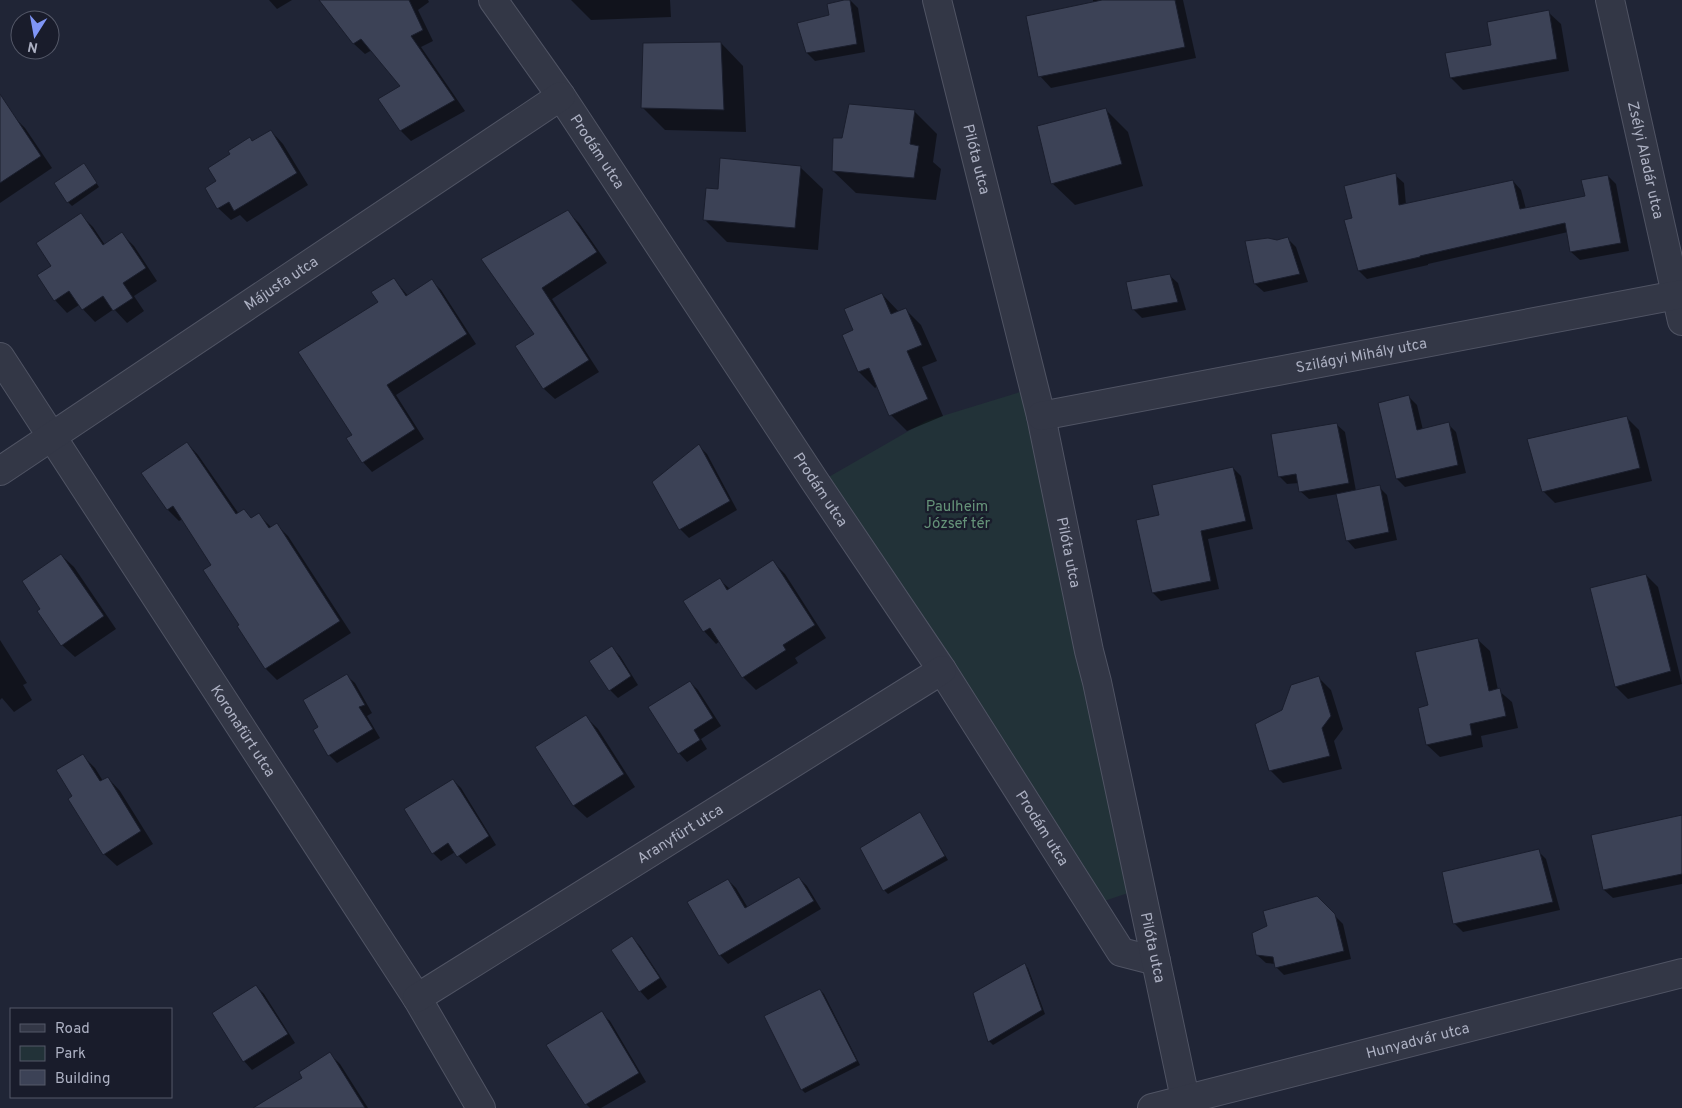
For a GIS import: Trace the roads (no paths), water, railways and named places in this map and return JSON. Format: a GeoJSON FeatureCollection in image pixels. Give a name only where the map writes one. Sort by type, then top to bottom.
{"type":"FeatureCollection","features":[{"type":"Feature","properties":{"kind":"street","name":"Prodám utca"},"geometry":{"type":"LineString","coordinates":[[493,0],[561,96],[942,670],[1120,952],[1156,962]]}},
{"type":"Feature","properties":{"kind":"street","name":"Pilóta utca"},"geometry":{"type":"LineString","coordinates":[[937,0],[1041,416],[1186,1104]]}},
{"type":"Feature","properties":{"kind":"street","name":"Zsélyi Aladár utca"},"geometry":{"type":"LineString","coordinates":[[1610,0],[1680,303]]}},
{"type":"Feature","properties":{"kind":"street","name":"Májusfa utca"},"geometry":{"type":"LineString","coordinates":[[0,471],[561,96]]}},
{"type":"Feature","properties":{"kind":"street","name":"Szilágyi Mihály utca"},"geometry":{"type":"LineString","coordinates":[[1041,416],[1680,303]]}},
{"type":"Feature","properties":{"kind":"street","name":"Koronafürt utca"},"geometry":{"type":"LineString","coordinates":[[0,357],[417,998],[481,1108]]}},
{"type":"Feature","properties":{"kind":"street","name":"Aranyfürt utca"},"geometry":{"type":"LineString","coordinates":[[417,998],[942,670]]}},
{"type":"Feature","properties":{"kind":"street","name":"Hunyadvár utca"},"geometry":{"type":"LineString","coordinates":[[1152,1108],[1186,1104],[1682,973]]}},
{"type":"Feature","properties":{"kind":"park label","name":"Paulheim József tér"},"geometry":{"type":"Point","coordinates":[957,514]}}]}
